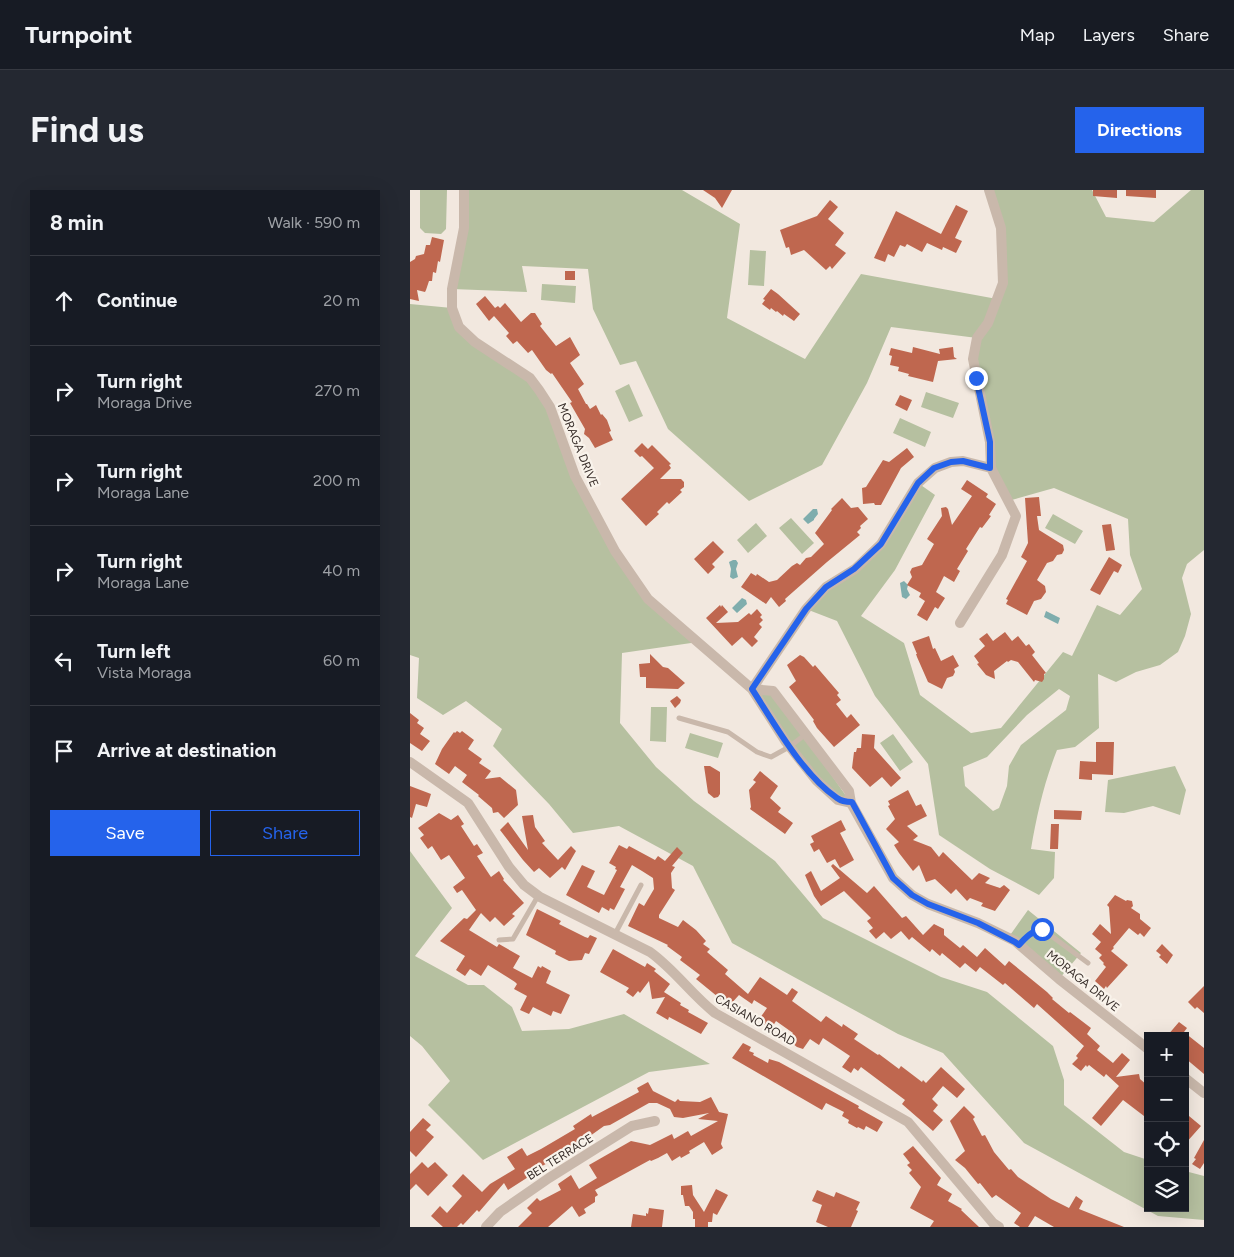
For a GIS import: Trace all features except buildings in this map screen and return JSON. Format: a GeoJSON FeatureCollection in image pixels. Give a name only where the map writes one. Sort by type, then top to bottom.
{"type":"FeatureCollection","features":[{"type":"Feature","properties":{"kind":"street","name":"MORAGA DRIVE"},"geometry":{"type":"LineString","coordinates":[[464,190],[464,228],[452,288],[452,308],[460,326],[475,342],[530,378],[539,390],[550,407],[579,484],[615,551],[648,599],[752,689],[789,747],[816,780],[838,800],[852,802]]}},
{"type":"Feature","properties":{"kind":"street"},"geometry":{"type":"LineString","coordinates":[[960,623],[1002,555],[1016,516],[990,468],[990,442],[973,360],[977,338],[988,323],[1003,283],[1001,228],[989,190]]}},
{"type":"Feature","properties":{"kind":"street"},"geometry":{"type":"LineString","coordinates":[[752,689],[806,609],[826,587],[854,569],[881,544],[918,483],[934,468],[951,462],[963,461],[990,468]]}},
{"type":"Feature","properties":{"kind":"street","name":"MORAGA DRIVE"},"geometry":{"type":"LineString","coordinates":[[752,689],[773,691],[807,734],[849,791],[852,802],[893,878],[912,895],[928,904],[978,923],[1015,942],[1144,1046]]}},
{"type":"Feature","properties":{"kind":"street","name":"CASIANO ROAD"},"geometry":{"type":"LineString","coordinates":[[410,762],[457,793],[468,803],[509,867],[524,885],[539,896],[650,952],[666,964],[698,1000],[715,1014],[908,1122],[998,1227]]}},
{"type":"Feature","properties":{"kind":"street"},"geometry":{"type":"LineString","coordinates":[[1189,1081],[1204,1093]]}},
{"type":"Feature","properties":{"kind":"street","name":"BEL TERRACE"},"geometry":{"type":"LineString","coordinates":[[486,1227],[500,1212],[549,1178],[632,1126],[655,1121]]}},
{"type":"Feature","properties":{"kind":"lane"},"geometry":{"type":"LineString","coordinates":[[679,718],[728,732],[757,752],[771,757],[807,734]]}},
{"type":"Feature","properties":{"kind":"lane"},"geometry":{"type":"LineString","coordinates":[[615,934],[641,886]]}},
{"type":"Feature","properties":{"kind":"lane"},"geometry":{"type":"LineString","coordinates":[[499,940],[513,939],[539,896]]}},
{"type":"Feature","properties":{"kind":"lane"},"geometry":{"type":"LineString","coordinates":[[1019,945],[1030,934],[1042,929],[1088,964]]}},
{"type":"Feature","properties":{"kind":"green space"},"geometry":{"type":"Polygon","coordinates":[[[420,190],[447,190],[446,229],[441,234],[425,233],[420,228],[420,190]]]}},
{"type":"Feature","properties":{"kind":"green space"},"geometry":{"type":"Polygon","coordinates":[[[464,190],[682,190],[740,224],[727,318],[805,359],[861,274],[997,299],[1003,283],[1001,228],[989,190],[1092,190],[1106,217],[1154,222],[1191,190],[1204,190],[1204,550],[1187,564],[1182,578],[1191,614],[1178,652],[1160,665],[1136,672],[1116,682],[1098,674],[1099,728],[1075,747],[1057,750],[1041,799],[1031,849],[1055,852],[1054,878],[1039,895],[990,869],[939,835],[928,764],[875,696],[837,621],[806,609],[881,544],[918,483],[935,495],[895,570],[861,616],[904,643],[920,695],[971,733],[1001,728],[1063,652],[1072,656],[1097,605],[1120,615],[1142,589],[1130,555],[1128,519],[1054,488],[1008,501],[991,468],[976,378],[977,338],[891,327],[867,383],[822,465],[749,501],[668,429],[636,361],[620,365],[593,309],[588,269],[522,266],[527,292],[452,289],[464,190]],[[1059,689],[1027,715],[987,757],[963,767],[965,786],[993,811],[999,808],[1007,786],[1009,766],[1021,745],[1066,710],[1070,696],[1059,689]]]}},
{"type":"Feature","properties":{"kind":"green space"},"geometry":{"type":"Polygon","coordinates":[[[750,250],[766,251],[764,286],[748,285],[750,250]]]}},
{"type":"Feature","properties":{"kind":"green space"},"geometry":{"type":"Polygon","coordinates":[[[542,284],[576,286],[575,303],[541,300],[542,284]]]}},
{"type":"Feature","properties":{"kind":"green space"},"geometry":{"type":"Polygon","coordinates":[[[410,304],[452,308],[459,327],[539,390],[575,476],[648,599],[698,642],[622,653],[620,723],[656,767],[694,801],[775,861],[823,918],[941,977],[987,992],[1053,1046],[1064,1080],[1064,1105],[1124,1152],[1144,1159],[1144,1208],[1024,1143],[943,1053],[898,1034],[732,943],[693,866],[619,826],[573,833],[549,804],[493,746],[502,729],[466,701],[443,715],[417,698],[419,658],[410,655],[410,304]]]}},
{"type":"Feature","properties":{"kind":"green space"},"geometry":{"type":"Polygon","coordinates":[[[629,384],[643,416],[629,422],[615,391],[629,384]]]}},
{"type":"Feature","properties":{"kind":"green space"},"geometry":{"type":"Polygon","coordinates":[[[926,392],[959,403],[953,418],[921,407],[926,392]]]}},
{"type":"Feature","properties":{"kind":"green space"},"geometry":{"type":"Polygon","coordinates":[[[900,418],[931,432],[925,447],[893,433],[900,418]]]}},
{"type":"Feature","properties":{"kind":"green space"},"geometry":{"type":"Polygon","coordinates":[[[1053,514],[1083,531],[1075,544],[1045,528],[1053,514]]]}},
{"type":"Feature","properties":{"kind":"green space"},"geometry":{"type":"Polygon","coordinates":[[[791,518],[814,543],[802,554],[779,528],[791,518]]]}},
{"type":"Feature","properties":{"kind":"green space"},"geometry":{"type":"Polygon","coordinates":[[[756,523],[767,536],[748,553],[737,540],[756,523]]]}},
{"type":"Feature","properties":{"kind":"green space"},"geometry":{"type":"Polygon","coordinates":[[[752,689],[773,691],[851,803],[838,800],[816,780],[752,689]]]}},
{"type":"Feature","properties":{"kind":"green space"},"geometry":{"type":"Polygon","coordinates":[[[651,707],[667,707],[666,742],[650,741],[651,707]]]}},
{"type":"Feature","properties":{"kind":"green space"},"geometry":{"type":"Polygon","coordinates":[[[690,733],[723,743],[718,758],[685,748],[690,733]]]}},
{"type":"Feature","properties":{"kind":"green space"},"geometry":{"type":"Polygon","coordinates":[[[893,734],[913,762],[900,771],[880,743],[893,734]]]}},
{"type":"Feature","properties":{"kind":"green space"},"geometry":{"type":"Polygon","coordinates":[[[1175,766],[1186,790],[1180,815],[1153,806],[1124,813],[1105,812],[1108,780],[1175,766]]]}},
{"type":"Feature","properties":{"kind":"green space"},"geometry":{"type":"Polygon","coordinates":[[[410,851],[452,908],[415,956],[468,985],[484,985],[512,1007],[522,1031],[569,1029],[624,1014],[710,1064],[649,1072],[483,1160],[428,1105],[450,1081],[422,1046],[410,1036],[410,851]]]}},
{"type":"Feature","properties":{"kind":"green space"},"geometry":{"type":"Polygon","coordinates":[[[1028,910],[1081,953],[1059,979],[1008,938],[1028,910]]]}},
{"type":"Feature","properties":{"kind":"green space"},"geometry":{"type":"Polygon","coordinates":[[[1189,1172],[1204,1176],[1204,1220],[1158,1216],[1151,1212],[1189,1212],[1189,1172]]]}},
{"type":"Feature","properties":{"kind":"water"},"geometry":{"type":"Polygon","coordinates":[[[813,509],[817,509],[818,514],[808,524],[803,519],[813,509]]]}},
{"type":"Feature","properties":{"kind":"water"},"geometry":{"type":"Polygon","coordinates":[[[736,560],[738,563],[736,569],[738,577],[733,579],[730,577],[731,569],[729,562],[736,560]]]}},
{"type":"Feature","properties":{"kind":"water"},"geometry":{"type":"Polygon","coordinates":[[[904,581],[908,585],[907,589],[910,595],[906,599],[902,597],[900,583],[904,581]]]}},
{"type":"Feature","properties":{"kind":"water"},"geometry":{"type":"Polygon","coordinates":[[[742,598],[746,600],[747,604],[737,613],[732,608],[742,598]]]}},
{"type":"Feature","properties":{"kind":"water"},"geometry":{"type":"Polygon","coordinates":[[[1046,611],[1060,618],[1058,624],[1044,617],[1046,611]]]}},
{"type":"Feature","properties":{"kind":"route"},"geometry":{"type":"LineString","coordinates":[[976,378],[990,442],[990,468],[963,461],[951,462],[934,468],[918,483],[881,544],[854,569],[826,587],[806,609],[752,689],[786,742],[816,780],[838,800],[852,802],[893,878],[912,895],[928,904],[978,923],[1019,945],[1030,934],[1042,929]]}}]}
